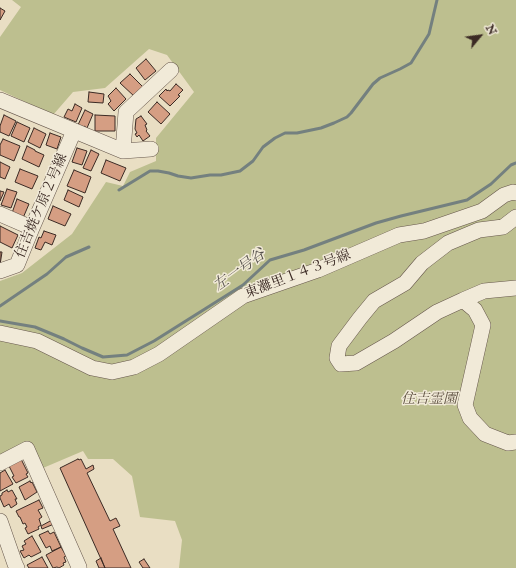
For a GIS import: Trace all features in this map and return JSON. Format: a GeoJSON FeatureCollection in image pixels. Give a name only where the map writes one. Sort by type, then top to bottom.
{"type":"FeatureCollection","features":[{"type":"Feature","properties":{"kind":"street"},"geometry":{"type":"LineString","coordinates":[[123,151],[126,112],[171,70]]}},
{"type":"Feature","properties":{"kind":"street"},"geometry":{"type":"LineString","coordinates":[[0,102],[123,151],[151,149]]}},
{"type":"Feature","properties":{"kind":"street","name":"住吉焼ケ原２号線"},"geometry":{"type":"LineString","coordinates":[[0,271],[17,265],[74,131]]}},
{"type":"Feature","properties":{"kind":"street","name":"東灘里１４３号線"},"geometry":{"type":"LineString","coordinates":[[0,333],[37,341],[92,368],[112,372],[134,367],[159,354],[243,296],[318,270],[399,235],[424,231],[482,211],[504,195],[513,192],[516,193]]}},
{"type":"Feature","properties":{"kind":"street"},"geometry":{"type":"LineString","coordinates":[[0,214],[32,228]]}},
{"type":"Feature","properties":{"kind":"street"},"geometry":{"type":"LineString","coordinates":[[516,217],[503,227],[479,230],[448,243],[422,263],[405,283],[374,301],[339,346],[337,358],[342,364],[356,363],[394,342],[437,312],[462,300],[484,291],[516,288]]}},
{"type":"Feature","properties":{"kind":"street"},"geometry":{"type":"LineString","coordinates":[[462,300],[474,310],[483,325],[465,405],[467,412],[470,418],[485,434],[508,443],[516,442]]}},
{"type":"Feature","properties":{"kind":"street"},"geometry":{"type":"LineString","coordinates":[[0,463],[27,449],[79,567],[78,568]]}},
{"type":"Feature","properties":{"kind":"street"},"geometry":{"type":"LineString","coordinates":[[0,521],[14,564],[17,568]]}},
{"type":"Feature","properties":{"kind":"green space","name":"住吉霊園"},"geometry":{"type":"Polygon","coordinates":[[[12,0],[516,0],[516,568],[179,568],[182,540],[175,521],[140,517],[132,476],[113,459],[88,459],[83,451],[43,468],[30,443],[0,458],[0,281],[22,273],[72,234],[106,182],[123,186],[130,172],[156,161],[156,138],[194,92],[167,55],[149,49],[105,88],[73,92],[53,115],[0,90],[0,37],[21,7],[12,0]]]}},
{"type":"Feature","properties":{"kind":"building"},"geometry":{"type":"Polygon","coordinates":[[[0,8],[5,11],[0,20],[0,8]]]}},
{"type":"Feature","properties":{"kind":"building"},"geometry":{"type":"Polygon","coordinates":[[[146,59],[156,71],[145,80],[136,68],[146,59]]]}},
{"type":"Feature","properties":{"kind":"building"},"geometry":{"type":"Polygon","coordinates":[[[130,74],[144,88],[135,97],[120,83],[130,74]]]}},
{"type":"Feature","properties":{"kind":"building"},"geometry":{"type":"Polygon","coordinates":[[[176,84],[183,90],[178,95],[180,96],[170,106],[159,96],[166,89],[167,91],[170,91],[176,84]]]}},
{"type":"Feature","properties":{"kind":"building"},"geometry":{"type":"Polygon","coordinates":[[[116,88],[126,99],[114,111],[108,104],[111,101],[108,96],[116,88]]]}},
{"type":"Feature","properties":{"kind":"building"},"geometry":{"type":"Polygon","coordinates":[[[89,92],[104,94],[103,103],[88,102],[89,92]]]}},
{"type":"Feature","properties":{"kind":"building"},"geometry":{"type":"Polygon","coordinates":[[[157,102],[170,114],[161,124],[148,112],[157,102]]]}},
{"type":"Feature","properties":{"kind":"building"},"geometry":{"type":"Polygon","coordinates":[[[75,104],[82,108],[76,122],[64,117],[68,109],[72,111],[75,104]]]}},
{"type":"Feature","properties":{"kind":"building"},"geometry":{"type":"Polygon","coordinates":[[[85,110],[93,114],[87,128],[84,126],[82,130],[77,127],[85,110]]]}},
{"type":"Feature","properties":{"kind":"building"},"geometry":{"type":"Polygon","coordinates":[[[4,115],[16,121],[9,136],[0,132],[0,126],[4,115]]]}},
{"type":"Feature","properties":{"kind":"building"},"geometry":{"type":"Polygon","coordinates":[[[95,115],[115,116],[115,131],[95,131],[95,115]]]}},
{"type":"Feature","properties":{"kind":"building"},"geometry":{"type":"Polygon","coordinates":[[[141,116],[147,124],[145,125],[146,131],[150,136],[143,141],[139,135],[137,137],[135,134],[137,133],[135,129],[136,119],[141,116]]]}},
{"type":"Feature","properties":{"kind":"building"},"geometry":{"type":"Polygon","coordinates":[[[17,122],[30,128],[24,142],[11,136],[17,122]]]}},
{"type":"Feature","properties":{"kind":"building"},"geometry":{"type":"Polygon","coordinates":[[[34,128],[46,134],[40,148],[28,142],[34,128]]]}},
{"type":"Feature","properties":{"kind":"building"},"geometry":{"type":"Polygon","coordinates":[[[50,133],[61,137],[57,149],[46,145],[50,133]]]}},
{"type":"Feature","properties":{"kind":"building"},"geometry":{"type":"Polygon","coordinates":[[[3,139],[20,146],[14,161],[0,155],[0,145],[3,139]]]}},
{"type":"Feature","properties":{"kind":"building"},"geometry":{"type":"Polygon","coordinates":[[[27,146],[44,155],[39,167],[22,159],[27,146]]]}},
{"type":"Feature","properties":{"kind":"building"},"geometry":{"type":"Polygon","coordinates":[[[77,148],[87,151],[82,165],[72,162],[77,148]]]}},
{"type":"Feature","properties":{"kind":"building"},"geometry":{"type":"Polygon","coordinates":[[[91,150],[99,154],[91,171],[83,168],[91,150]]]}},
{"type":"Feature","properties":{"kind":"building"},"geometry":{"type":"Polygon","coordinates":[[[106,160],[126,168],[120,181],[101,173],[106,160]]]}},
{"type":"Feature","properties":{"kind":"building"},"geometry":{"type":"Polygon","coordinates":[[[0,162],[10,167],[5,179],[0,177],[0,162]]]}},
{"type":"Feature","properties":{"kind":"building"},"geometry":{"type":"Polygon","coordinates":[[[20,169],[38,176],[32,189],[15,182],[20,169]]]}},
{"type":"Feature","properties":{"kind":"building"},"geometry":{"type":"Polygon","coordinates":[[[74,170],[91,177],[85,193],[67,186],[74,170]]]}},
{"type":"Feature","properties":{"kind":"building"},"geometry":{"type":"Polygon","coordinates":[[[7,189],[17,192],[11,208],[1,205],[7,189]]]}},
{"type":"Feature","properties":{"kind":"building"},"geometry":{"type":"Polygon","coordinates":[[[68,190],[83,197],[79,207],[64,200],[68,190]]]}},
{"type":"Feature","properties":{"kind":"building"},"geometry":{"type":"Polygon","coordinates":[[[0,191],[4,192],[0,201],[0,191]]]}},
{"type":"Feature","properties":{"kind":"building"},"geometry":{"type":"Polygon","coordinates":[[[17,199],[29,204],[23,218],[12,213],[17,199]]]}},
{"type":"Feature","properties":{"kind":"building"},"geometry":{"type":"Polygon","coordinates":[[[53,206],[71,214],[65,226],[48,219],[53,206]]]}},
{"type":"Feature","properties":{"kind":"building"},"geometry":{"type":"Polygon","coordinates":[[[0,226],[18,235],[12,248],[0,242],[0,226]]]}},
{"type":"Feature","properties":{"kind":"building"},"geometry":{"type":"Polygon","coordinates":[[[44,231],[56,235],[52,245],[45,242],[41,250],[35,248],[39,237],[41,238],[44,231]]]}},
{"type":"Feature","properties":{"kind":"building"},"geometry":{"type":"Polygon","coordinates":[[[0,252],[2,252],[0,265],[0,252]]]}},
{"type":"Feature","properties":{"kind":"building"},"geometry":{"type":"Polygon","coordinates":[[[21,459],[28,473],[26,474],[28,477],[16,483],[12,477],[14,476],[9,466],[21,459]]]}},
{"type":"Feature","properties":{"kind":"building"},"geometry":{"type":"Polygon","coordinates":[[[81,459],[86,469],[93,465],[94,469],[87,473],[110,521],[116,518],[120,526],[113,529],[131,568],[105,568],[60,468],[81,459]]]}},
{"type":"Feature","properties":{"kind":"building"},"geometry":{"type":"Polygon","coordinates":[[[5,470],[13,484],[0,491],[0,473],[5,470]]]}},
{"type":"Feature","properties":{"kind":"building"},"geometry":{"type":"Polygon","coordinates":[[[30,481],[37,492],[25,500],[19,487],[30,481]]]}},
{"type":"Feature","properties":{"kind":"building"},"geometry":{"type":"Polygon","coordinates":[[[7,490],[8,492],[12,490],[17,499],[15,499],[17,504],[11,508],[9,504],[4,507],[0,498],[2,493],[7,490]]]}},
{"type":"Feature","properties":{"kind":"building"},"geometry":{"type":"Polygon","coordinates":[[[39,500],[43,508],[38,510],[42,517],[39,519],[41,525],[38,527],[39,529],[28,534],[25,528],[27,527],[25,523],[23,524],[16,511],[39,500]]]}},
{"type":"Feature","properties":{"kind":"building"},"geometry":{"type":"Polygon","coordinates":[[[52,520],[54,524],[42,529],[41,526],[52,520]]]}},
{"type":"Feature","properties":{"kind":"building"},"geometry":{"type":"Polygon","coordinates":[[[48,531],[50,534],[54,532],[61,547],[52,551],[50,546],[46,548],[39,535],[48,531]]]}},
{"type":"Feature","properties":{"kind":"building"},"geometry":{"type":"Polygon","coordinates":[[[32,536],[41,552],[31,557],[29,555],[24,558],[20,551],[24,550],[22,546],[26,544],[24,541],[32,536]]]}},
{"type":"Feature","properties":{"kind":"building"},"geometry":{"type":"Polygon","coordinates":[[[61,547],[66,556],[64,557],[66,562],[59,568],[53,568],[46,555],[61,547]]]}},
{"type":"Feature","properties":{"kind":"building"},"geometry":{"type":"Polygon","coordinates":[[[42,557],[48,568],[29,568],[27,565],[42,557]]]}},
{"type":"Feature","properties":{"kind":"building"},"geometry":{"type":"Polygon","coordinates":[[[101,558],[105,568],[99,568],[96,561],[101,558]]]}},
{"type":"Feature","properties":{"kind":"building"},"geometry":{"type":"Polygon","coordinates":[[[144,559],[150,568],[143,568],[139,562],[144,559]]]}},
{"type":"Feature","properties":{"kind":"waterway"},"geometry":{"type":"LineString","coordinates":[[119,190],[150,171],[158,171],[191,178],[221,175],[240,171],[253,161],[263,147],[275,138],[285,133],[297,133],[321,128],[347,117],[373,84],[380,78],[411,63],[429,34],[437,0]]}},
{"type":"Feature","properties":{"kind":"waterway","name":"左一号谷"},"geometry":{"type":"LineString","coordinates":[[0,321],[35,327],[103,357],[127,355],[154,341],[243,285],[270,260],[304,250],[376,223],[467,200],[491,184],[511,165],[516,163]]}},
{"type":"Feature","properties":{"kind":"waterway"},"geometry":{"type":"LineString","coordinates":[[0,306],[47,274],[66,257],[89,247]]}}]}
